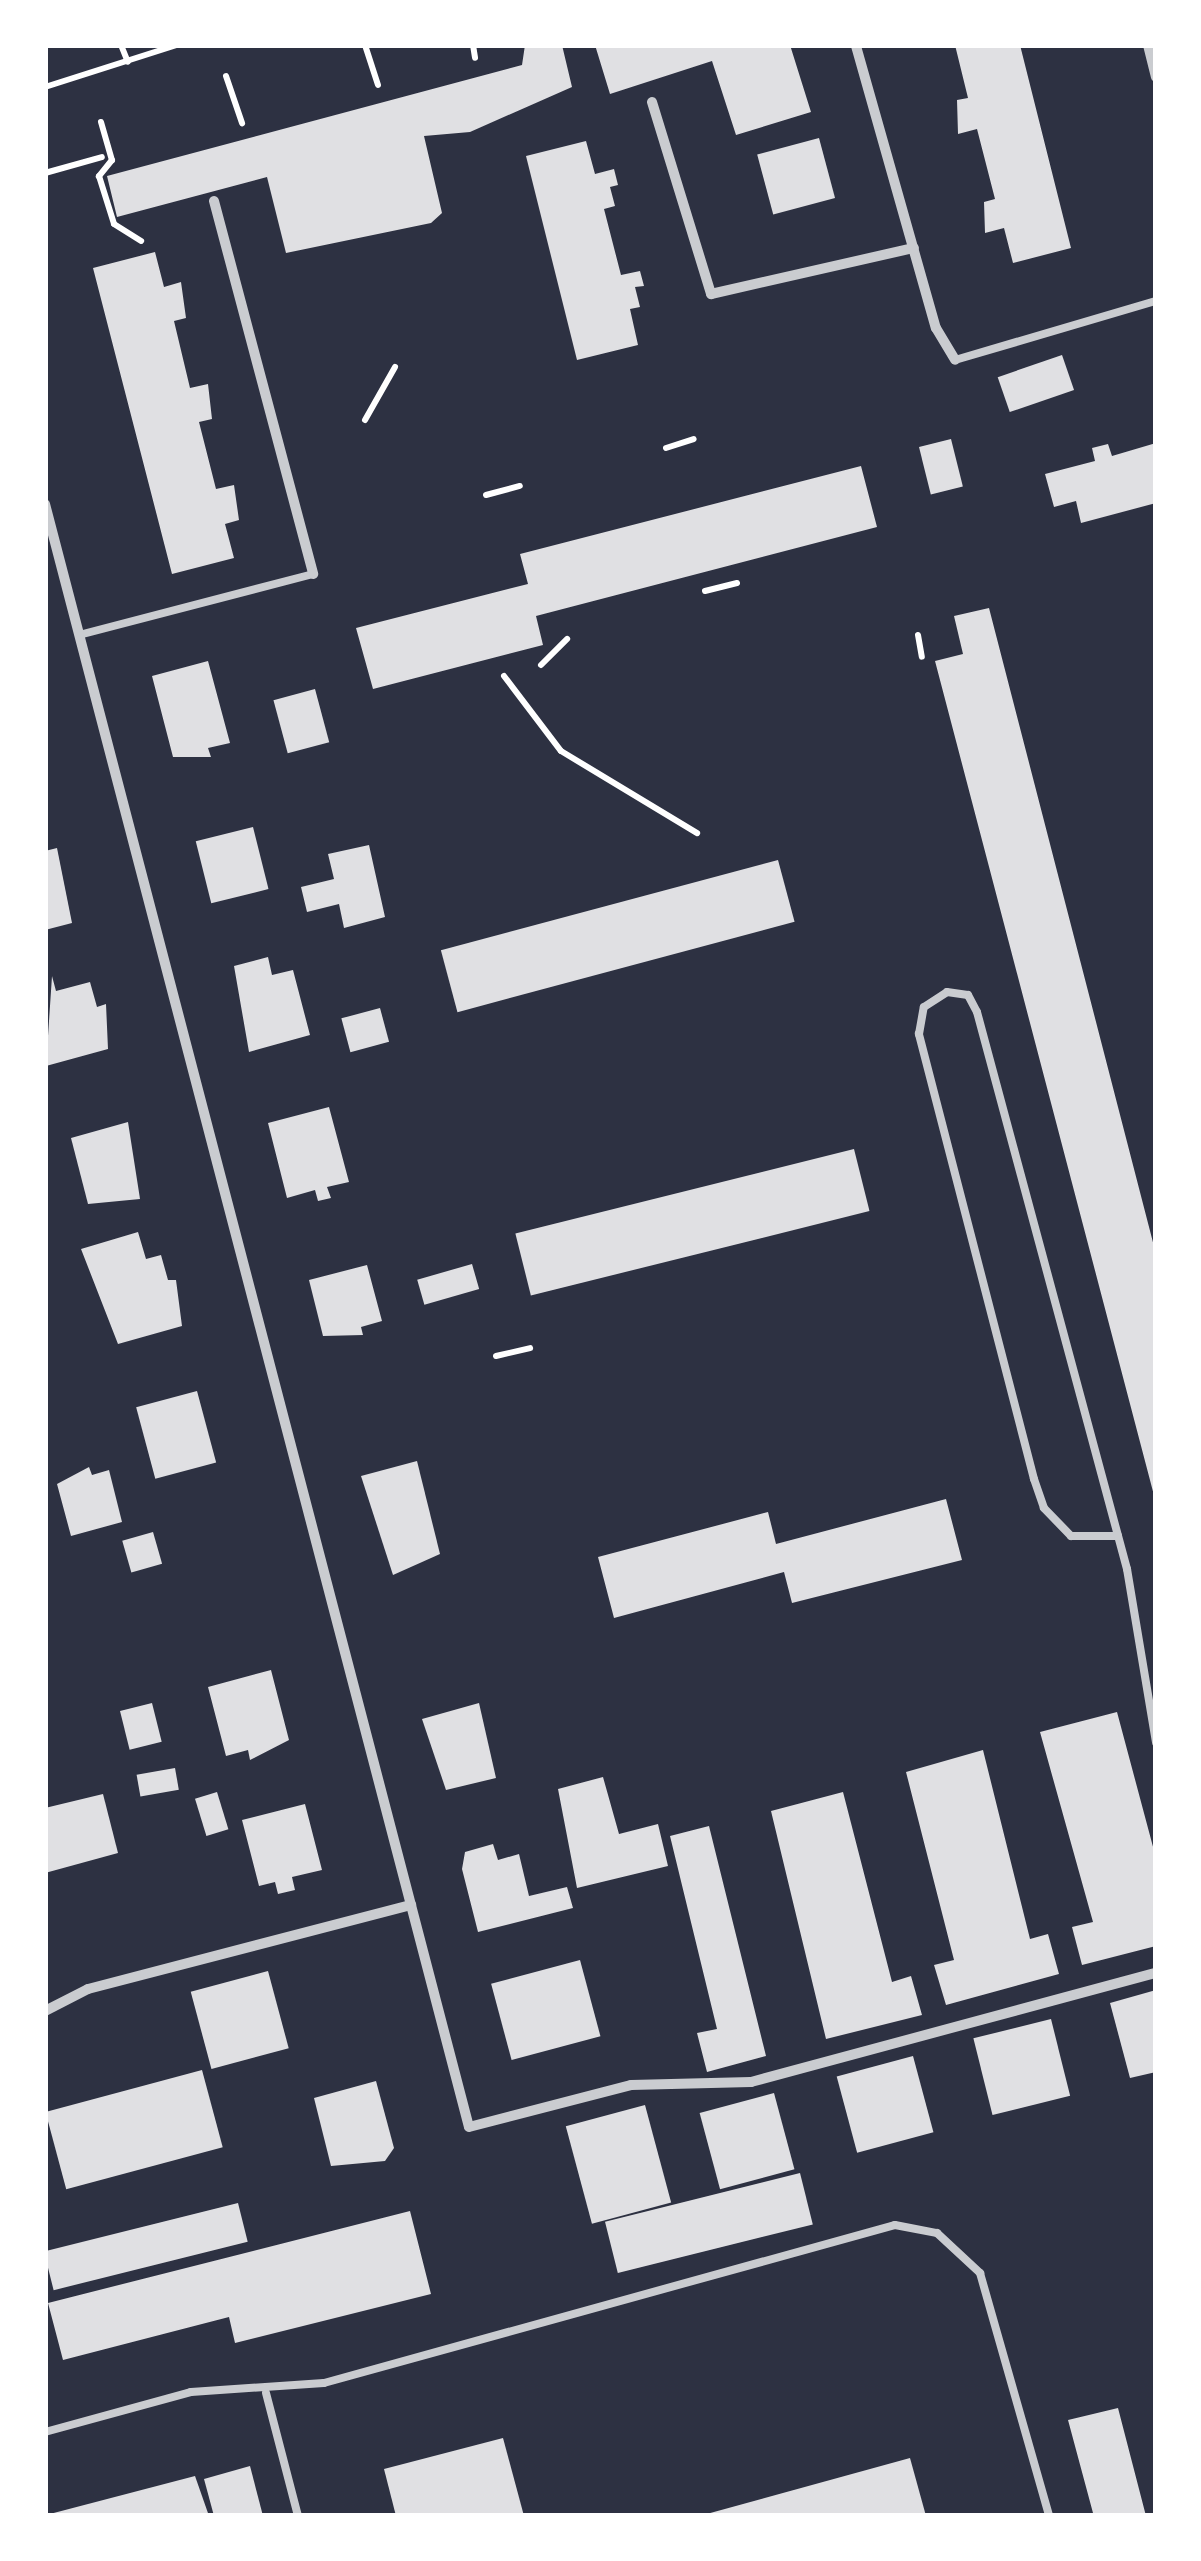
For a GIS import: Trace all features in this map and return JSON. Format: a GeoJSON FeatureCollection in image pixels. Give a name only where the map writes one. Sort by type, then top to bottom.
{"type":"FeatureCollection","features":[{"type":"Feature","properties":{"kind":"street"},"geometry":{"type":"LineString","coordinates":[[1148,45],[1156,77]]}},
{"type":"Feature","properties":{"kind":"street"},"geometry":{"type":"LineString","coordinates":[[856,46],[914,248],[956,360]]}},
{"type":"Feature","properties":{"kind":"street"},"geometry":{"type":"LineString","coordinates":[[652,102],[712,294],[914,248]]}},
{"type":"Feature","properties":{"kind":"street"},"geometry":{"type":"LineString","coordinates":[[214,202],[313,574]]}},
{"type":"Feature","properties":{"kind":"street"},"geometry":{"type":"LineString","coordinates":[[45,504],[469,2127],[631,2085],[738,2084],[1156,1973]]}},
{"type":"Feature","properties":{"kind":"street"},"geometry":{"type":"LineString","coordinates":[[45,2011],[88,1989],[411,1905]]}},
{"type":"Feature","properties":{"kind":"lane"},"geometry":{"type":"LineString","coordinates":[[956,360],[1156,301]]}},
{"type":"Feature","properties":{"kind":"lane"},"geometry":{"type":"LineString","coordinates":[[80,635],[313,574]]}},
{"type":"Feature","properties":{"kind":"lane"},"geometry":{"type":"LineString","coordinates":[[1118,1536],[1071,1536],[1044,1508],[1034,1479],[919,1034],[924,1008],[947,992],[968,995],[978,1012],[1118,1536],[1156,1743]]}},
{"type":"Feature","properties":{"kind":"lane"},"geometry":{"type":"LineString","coordinates":[[45,2432],[192,2392],[266,2393],[896,2226],[922,2228],[957,2246],[990,2294],[1049,2516]]}},
{"type":"Feature","properties":{"kind":"lane"},"geometry":{"type":"LineString","coordinates":[[266,2393],[298,2516]]}},
{"type":"Feature","properties":{"kind":"path"},"geometry":{"type":"LineString","coordinates":[[121,45],[128,62]]}},
{"type":"Feature","properties":{"kind":"path"},"geometry":{"type":"LineString","coordinates":[[45,88],[178,45]]}},
{"type":"Feature","properties":{"kind":"path"},"geometry":{"type":"LineString","coordinates":[[364,45],[378,84]]}},
{"type":"Feature","properties":{"kind":"path"},"geometry":{"type":"LineString","coordinates":[[473,45],[475,58]]}},
{"type":"Feature","properties":{"kind":"path"},"geometry":{"type":"LineString","coordinates":[[226,76],[242,123]]}},
{"type":"Feature","properties":{"kind":"path"},"geometry":{"type":"LineString","coordinates":[[102,122],[112,160],[99,176],[114,224],[141,241]]}},
{"type":"Feature","properties":{"kind":"path"},"geometry":{"type":"LineString","coordinates":[[45,173],[102,158]]}},
{"type":"Feature","properties":{"kind":"path"},"geometry":{"type":"LineString","coordinates":[[365,420],[395,367]]}},
{"type":"Feature","properties":{"kind":"path"},"geometry":{"type":"LineString","coordinates":[[666,448],[694,440]]}},
{"type":"Feature","properties":{"kind":"path"},"geometry":{"type":"LineString","coordinates":[[486,496],[520,486]]}},
{"type":"Feature","properties":{"kind":"path"},"geometry":{"type":"LineString","coordinates":[[704,591],[737,583]]}},
{"type":"Feature","properties":{"kind":"path"},"geometry":{"type":"LineString","coordinates":[[918,635],[922,657]]}},
{"type":"Feature","properties":{"kind":"path"},"geometry":{"type":"LineString","coordinates":[[541,665],[567,639]]}},
{"type":"Feature","properties":{"kind":"path"},"geometry":{"type":"LineString","coordinates":[[504,676],[561,752],[698,833]]}},
{"type":"Feature","properties":{"kind":"path"},"geometry":{"type":"LineString","coordinates":[[496,1356],[530,1348]]}},
{"type":"Feature","properties":{"kind":"building"},"geometry":{"type":"Polygon","coordinates":[[[525,45],[562,45],[572,87],[470,132],[424,136],[442,213],[431,223],[286,253],[267,177],[117,217],[107,176],[522,65],[525,45]]]}},
{"type":"Feature","properties":{"kind":"building"},"geometry":{"type":"Polygon","coordinates":[[[595,45],[790,45],[811,112],[736,135],[712,61],[610,94],[595,45]]]}},
{"type":"Feature","properties":{"kind":"building"},"geometry":{"type":"Polygon","coordinates":[[[955,45],[1020,45],[1071,248],[1013,263],[1004,228],[985,233],[984,202],[995,199],[977,129],[958,134],[957,100],[968,98],[955,45]]]}},
{"type":"Feature","properties":{"kind":"building"},"geometry":{"type":"Polygon","coordinates":[[[819,138],[835,198],[773,214],[757,155],[819,138]]]}},
{"type":"Feature","properties":{"kind":"building"},"geometry":{"type":"Polygon","coordinates":[[[586,141],[595,174],[614,169],[618,185],[610,187],[615,206],[604,209],[621,275],[640,271],[644,286],[635,287],[640,307],[630,309],[638,345],[577,360],[526,156],[586,141]]]}},
{"type":"Feature","properties":{"kind":"building"},"geometry":{"type":"Polygon","coordinates":[[[155,252],[164,287],[181,282],[186,318],[174,321],[190,388],[208,384],[212,419],[199,422],[216,489],[234,485],[239,520],[225,524],[234,558],[172,574],[93,268],[155,252]]]}},
{"type":"Feature","properties":{"kind":"building"},"geometry":{"type":"Polygon","coordinates":[[[1062,355],[1074,390],[1010,412],[998,377],[1062,355]]]}},
{"type":"Feature","properties":{"kind":"building"},"geometry":{"type":"Polygon","coordinates":[[[951,439],[963,487],[931,495],[919,447],[951,439]]]}},
{"type":"Feature","properties":{"kind":"building"},"geometry":{"type":"Polygon","coordinates":[[[1156,443],[1156,503],[1081,523],[1076,501],[1054,507],[1045,474],[1095,461],[1092,448],[1108,444],[1112,456],[1156,443]]]}},
{"type":"Feature","properties":{"kind":"building"},"geometry":{"type":"Polygon","coordinates":[[[861,466],[877,527],[536,616],[543,645],[373,689],[356,628],[528,584],[520,554],[861,466]]]}},
{"type":"Feature","properties":{"kind":"building"},"geometry":{"type":"Polygon","coordinates":[[[989,608],[1156,1254],[1156,1503],[935,661],[963,654],[954,616],[989,608]]]}},
{"type":"Feature","properties":{"kind":"building"},"geometry":{"type":"Polygon","coordinates":[[[208,661],[230,743],[208,748],[211,757],[173,757],[152,676],[208,661]]]}},
{"type":"Feature","properties":{"kind":"building"},"geometry":{"type":"Polygon","coordinates":[[[315,689],[329,742],[288,753],[273,700],[315,689]]]}},
{"type":"Feature","properties":{"kind":"building"},"geometry":{"type":"Polygon","coordinates":[[[253,827],[268,889],[211,903],[196,841],[253,827]]]}},
{"type":"Feature","properties":{"kind":"building"},"geometry":{"type":"Polygon","coordinates":[[[369,845],[385,917],[344,928],[339,904],[307,912],[301,887],[334,879],[328,854],[369,845]]]}},
{"type":"Feature","properties":{"kind":"building"},"geometry":{"type":"Polygon","coordinates":[[[57,848],[72,923],[45,930],[45,851],[57,848]]]}},
{"type":"Feature","properties":{"kind":"building"},"geometry":{"type":"Polygon","coordinates":[[[778,860],[795,922],[457,1012],[441,950],[778,860]]]}},
{"type":"Feature","properties":{"kind":"building"},"geometry":{"type":"Polygon","coordinates":[[[268,957],[272,975],[293,970],[310,1035],[249,1052],[234,966],[268,957]]]}},
{"type":"Feature","properties":{"kind":"building"},"geometry":{"type":"Polygon","coordinates":[[[52,976],[56,991],[90,982],[97,1007],[106,1004],[108,1049],[46,1066],[52,976]]]}},
{"type":"Feature","properties":{"kind":"building"},"geometry":{"type":"Polygon","coordinates":[[[380,1008],[389,1042],[350,1052],[341,1018],[380,1008]]]}},
{"type":"Feature","properties":{"kind":"building"},"geometry":{"type":"Polygon","coordinates":[[[329,1107],[349,1182],[327,1187],[331,1198],[318,1201],[315,1190],[287,1198],[268,1123],[329,1107]]]}},
{"type":"Feature","properties":{"kind":"building"},"geometry":{"type":"Polygon","coordinates":[[[128,1122],[140,1199],[88,1204],[71,1138],[128,1122]]]}},
{"type":"Feature","properties":{"kind":"building"},"geometry":{"type":"Polygon","coordinates":[[[854,1149],[869,1211],[531,1296],[515,1233],[854,1149]]]}},
{"type":"Feature","properties":{"kind":"building"},"geometry":{"type":"Polygon","coordinates":[[[138,1232],[146,1259],[161,1255],[168,1280],[176,1280],[182,1326],[118,1344],[81,1249],[138,1232]]]}},
{"type":"Feature","properties":{"kind":"building"},"geometry":{"type":"Polygon","coordinates":[[[472,1264],[479,1289],[424,1305],[417,1280],[472,1264]]]}},
{"type":"Feature","properties":{"kind":"building"},"geometry":{"type":"Polygon","coordinates":[[[367,1265],[382,1321],[361,1327],[363,1335],[323,1336],[309,1280],[367,1265]]]}},
{"type":"Feature","properties":{"kind":"building"},"geometry":{"type":"Polygon","coordinates":[[[197,1391],[216,1462],[155,1479],[136,1407],[197,1391]]]}},
{"type":"Feature","properties":{"kind":"building"},"geometry":{"type":"Polygon","coordinates":[[[417,1461],[440,1554],[393,1575],[361,1476],[417,1461]]]}},
{"type":"Feature","properties":{"kind":"building"},"geometry":{"type":"Polygon","coordinates":[[[89,1467],[92,1475],[109,1470],[122,1522],[71,1536],[57,1484],[89,1467]]]}},
{"type":"Feature","properties":{"kind":"building"},"geometry":{"type":"Polygon","coordinates":[[[946,1499],[962,1560],[792,1603],[784,1572],[614,1618],[598,1557],[768,1512],[776,1544],[946,1499]]]}},
{"type":"Feature","properties":{"kind":"building"},"geometry":{"type":"Polygon","coordinates":[[[153,1532],[162,1564],[131,1573],[122,1541],[153,1532]]]}},
{"type":"Feature","properties":{"kind":"building"},"geometry":{"type":"Polygon","coordinates":[[[271,1670],[289,1740],[250,1760],[248,1750],[226,1756],[208,1687],[271,1670]]]}},
{"type":"Feature","properties":{"kind":"building"},"geometry":{"type":"Polygon","coordinates":[[[152,1703],[162,1742],[130,1750],[120,1711],[152,1703]]]}},
{"type":"Feature","properties":{"kind":"building"},"geometry":{"type":"Polygon","coordinates":[[[479,1703],[496,1778],[446,1790],[422,1719],[479,1703]]]}},
{"type":"Feature","properties":{"kind":"building"},"geometry":{"type":"Polygon","coordinates":[[[1117,1712],[1156,1858],[1156,1946],[1082,1965],[1072,1927],[1093,1922],[1040,1732],[1117,1712]]]}},
{"type":"Feature","properties":{"kind":"building"},"geometry":{"type":"Polygon","coordinates":[[[983,1750],[1030,1939],[1048,1934],[1059,1974],[946,2005],[934,1965],[954,1960],[906,1772],[983,1750]]]}},
{"type":"Feature","properties":{"kind":"building"},"geometry":{"type":"Polygon","coordinates":[[[175,1768],[179,1790],[140,1796],[137,1775],[175,1768]]]}},
{"type":"Feature","properties":{"kind":"building"},"geometry":{"type":"Polygon","coordinates":[[[603,1777],[619,1834],[658,1824],[668,1866],[577,1888],[558,1789],[603,1777]]]}},
{"type":"Feature","properties":{"kind":"building"},"geometry":{"type":"Polygon","coordinates":[[[217,1792],[228,1829],[206,1836],[195,1799],[217,1792]]]}},
{"type":"Feature","properties":{"kind":"building"},"geometry":{"type":"Polygon","coordinates":[[[843,1792],[892,1982],[911,1976],[922,2015],[826,2039],[771,1811],[843,1792]]]}},
{"type":"Feature","properties":{"kind":"building"},"geometry":{"type":"Polygon","coordinates":[[[103,1794],[118,1853],[45,1873],[45,1808],[103,1794]]]}},
{"type":"Feature","properties":{"kind":"building"},"geometry":{"type":"Polygon","coordinates":[[[305,1804],[322,1870],[292,1877],[295,1890],[278,1894],[275,1882],[259,1886],[242,1820],[305,1804]]]}},
{"type":"Feature","properties":{"kind":"building"},"geometry":{"type":"Polygon","coordinates":[[[709,1826],[766,2056],[707,2072],[697,2033],[717,2029],[670,1836],[709,1826]]]}},
{"type":"Feature","properties":{"kind":"building"},"geometry":{"type":"Polygon","coordinates":[[[493,1844],[498,1860],[519,1854],[529,1896],[567,1887],[573,1908],[478,1932],[462,1869],[465,1852],[493,1844]]]}},
{"type":"Feature","properties":{"kind":"building"},"geometry":{"type":"Polygon","coordinates":[[[580,1960],[600,2036],[512,2060],[491,1984],[580,1960]]]}},
{"type":"Feature","properties":{"kind":"building"},"geometry":{"type":"Polygon","coordinates":[[[268,1971],[289,2048],[211,2069],[191,1992],[268,1971]]]}},
{"type":"Feature","properties":{"kind":"building"},"geometry":{"type":"Polygon","coordinates":[[[1156,1990],[1156,2072],[1130,2078],[1110,2003],[1156,1990]]]}},
{"type":"Feature","properties":{"kind":"building"},"geometry":{"type":"Polygon","coordinates":[[[1051,2019],[1070,2096],[992,2115],[973,2038],[1051,2019]]]}},
{"type":"Feature","properties":{"kind":"building"},"geometry":{"type":"Polygon","coordinates":[[[913,2056],[933,2132],[857,2153],[837,2076],[913,2056]]]}},
{"type":"Feature","properties":{"kind":"building"},"geometry":{"type":"Polygon","coordinates":[[[202,2070],[223,2147],[66,2189],[46,2112],[202,2070]]]}},
{"type":"Feature","properties":{"kind":"building"},"geometry":{"type":"Polygon","coordinates":[[[376,2081],[394,2148],[385,2161],[331,2166],[314,2098],[376,2081]]]}},
{"type":"Feature","properties":{"kind":"building"},"geometry":{"type":"Polygon","coordinates":[[[774,2093],[794,2169],[720,2189],[700,2113],[774,2093]]]}},
{"type":"Feature","properties":{"kind":"building"},"geometry":{"type":"Polygon","coordinates":[[[645,2105],[671,2203],[592,2224],[566,2126],[645,2105]]]}},
{"type":"Feature","properties":{"kind":"building"},"geometry":{"type":"Polygon","coordinates":[[[800,2173],[813,2224],[618,2273],[605,2222],[800,2173]]]}},
{"type":"Feature","properties":{"kind":"building"},"geometry":{"type":"Polygon","coordinates":[[[238,2203],[248,2242],[54,2290],[45,2251],[238,2203]]]}},
{"type":"Feature","properties":{"kind":"building"},"geometry":{"type":"Polygon","coordinates":[[[410,2211],[431,2294],[235,2343],[229,2317],[63,2360],[48,2303],[410,2211]]]}},
{"type":"Feature","properties":{"kind":"building"},"geometry":{"type":"Polygon","coordinates":[[[1118,2408],[1146,2516],[1085,2516],[1093,2513],[1068,2420],[1118,2408]]]}},
{"type":"Feature","properties":{"kind":"building"},"geometry":{"type":"Polygon","coordinates":[[[503,2438],[524,2516],[396,2516],[384,2469],[503,2438]]]}},
{"type":"Feature","properties":{"kind":"building"},"geometry":{"type":"Polygon","coordinates":[[[910,2458],[926,2516],[703,2515],[910,2458]]]}},
{"type":"Feature","properties":{"kind":"building"},"geometry":{"type":"Polygon","coordinates":[[[250,2466],[263,2516],[214,2516],[204,2479],[250,2466]]]}},
{"type":"Feature","properties":{"kind":"building"},"geometry":{"type":"Polygon","coordinates":[[[195,2476],[209,2516],[46,2516],[46,2515],[195,2476]]]}}]}
